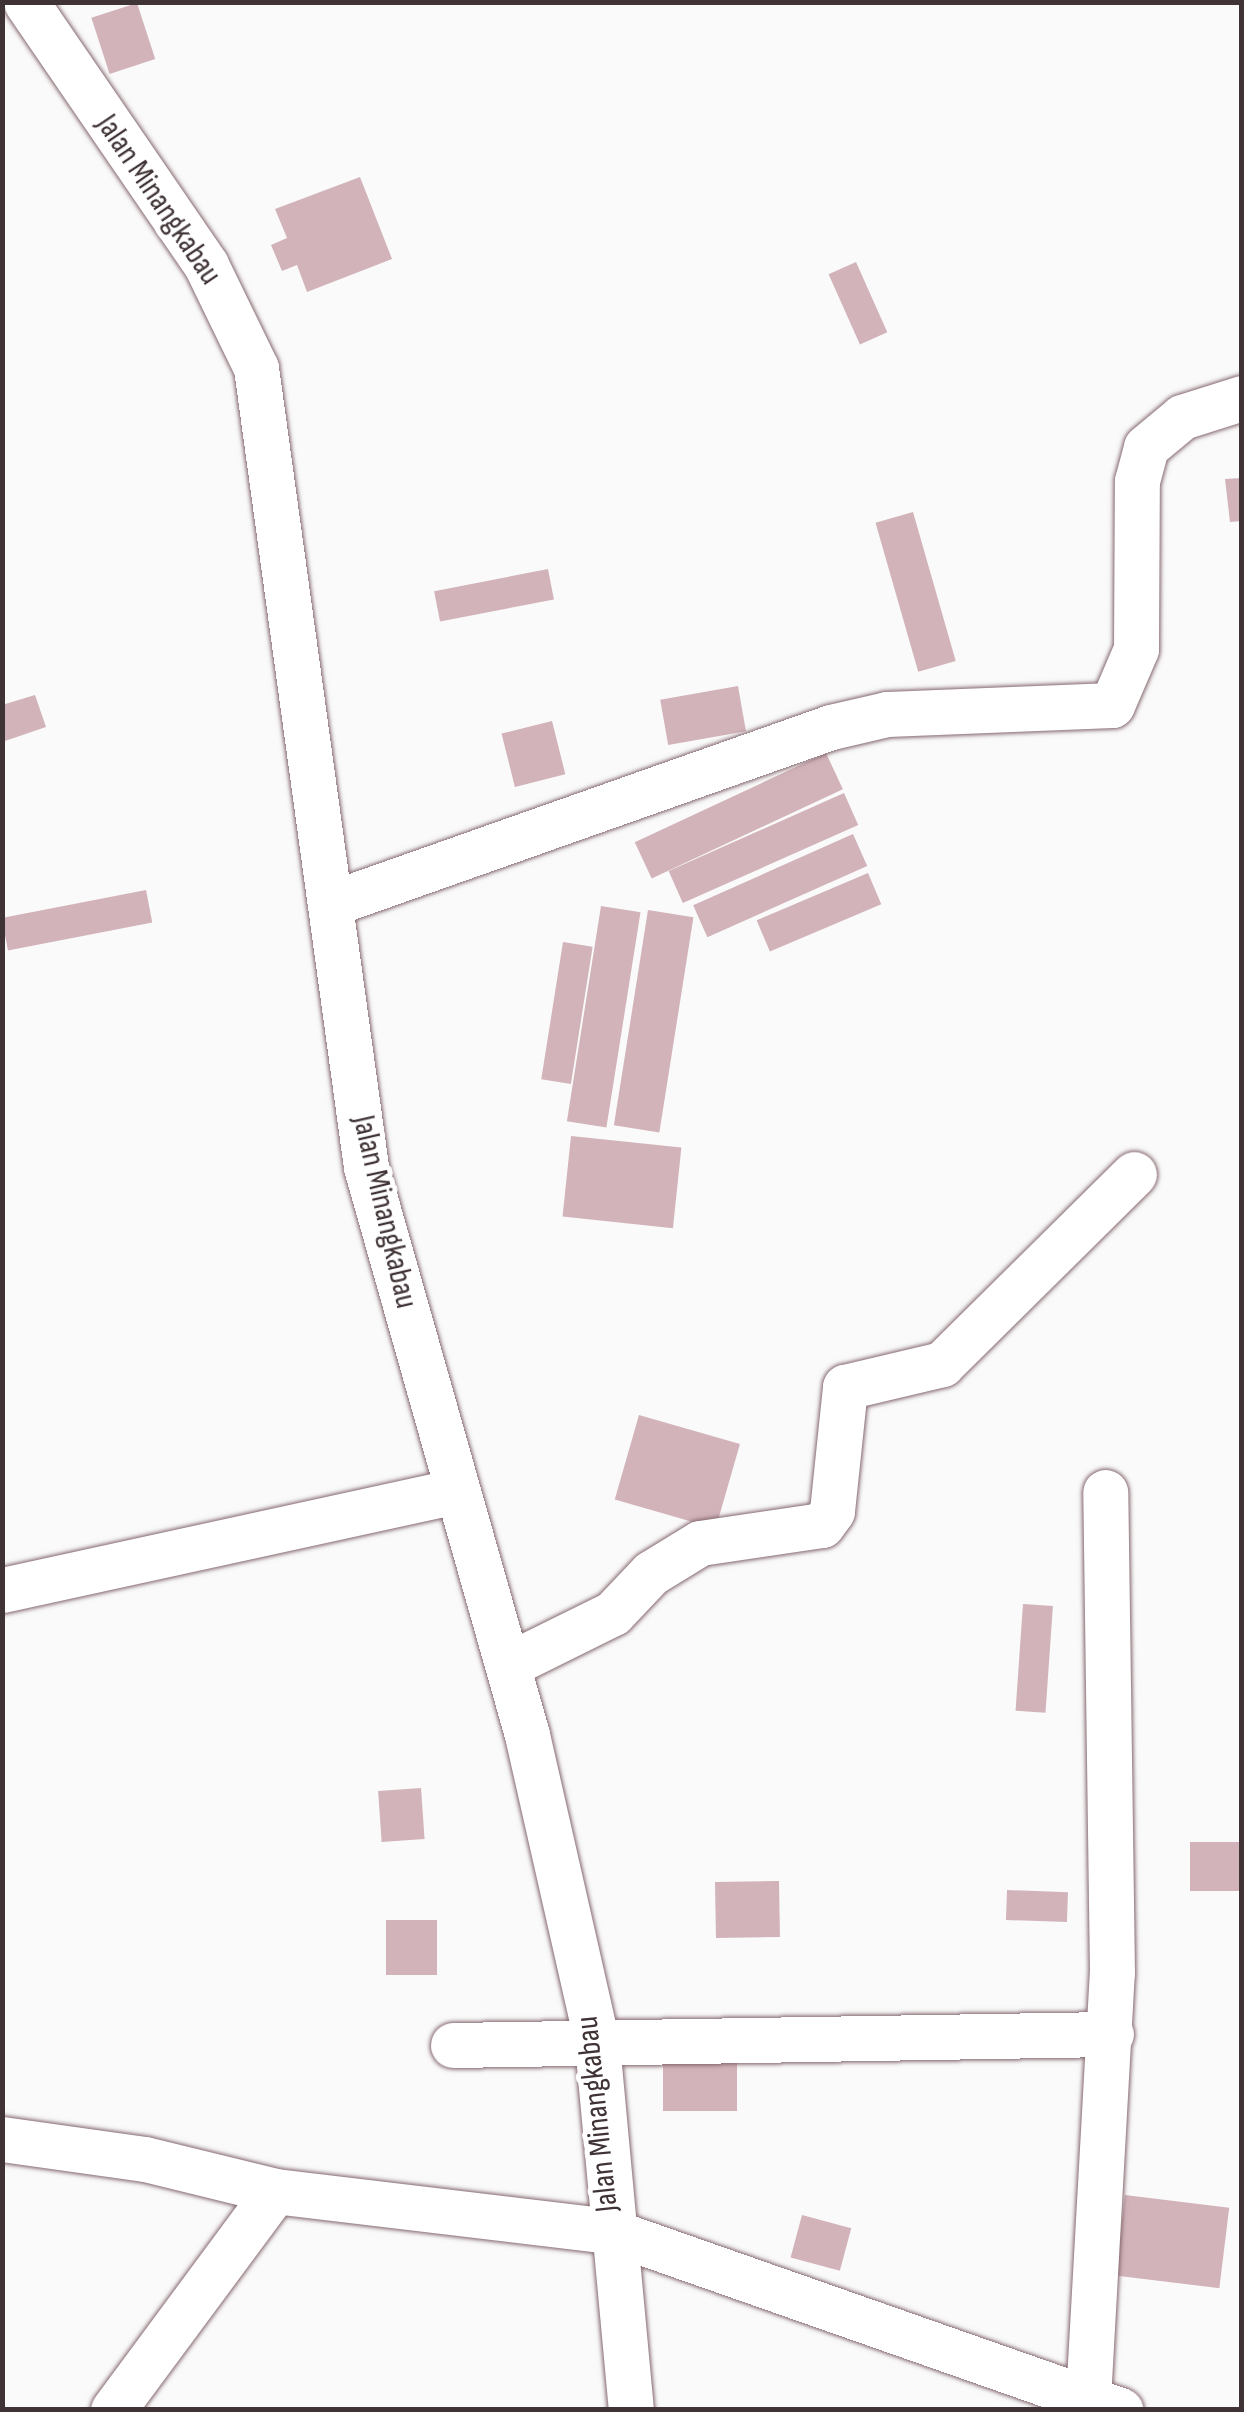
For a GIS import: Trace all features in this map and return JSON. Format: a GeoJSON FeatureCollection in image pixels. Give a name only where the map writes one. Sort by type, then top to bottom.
{"type":"FeatureCollection","features":[{"type":"Feature","properties":{"kind":"street","name":"Jalan Minangkabau"},"geometry":{"type":"LineString","coordinates":[[26,2],[206,265],[256,368],[366,1166],[452,1492],[508,1665],[597,2044],[610,2231],[631,2410]]}},
{"type":"Feature","properties":{"kind":"street"},"geometry":{"type":"LineString","coordinates":[[330,904],[830,727],[888,714],[1112,705],[1136,649],[1137,481],[1146,447],[1182,417],[1242,398]]}},
{"type":"Feature","properties":{"kind":"street"},"geometry":{"type":"LineString","coordinates":[[508,1665],[612,1612],[651,1573],[700,1543],[822,1526],[832,1511],[845,1387],[942,1364],[1134,1174]]}},
{"type":"Feature","properties":{"kind":"street"},"geometry":{"type":"LineString","coordinates":[[2,1590],[452,1492]]}},
{"type":"Feature","properties":{"kind":"street"},"geometry":{"type":"LineString","coordinates":[[2,2139],[145,2159],[275,2191],[610,2231],[1104,2404],[1111,2034],[1106,1492]]}},
{"type":"Feature","properties":{"kind":"street"},"geometry":{"type":"LineString","coordinates":[[454,2045],[1111,2034]]}},
{"type":"Feature","properties":{"kind":"street"},"geometry":{"type":"LineString","coordinates":[[113,2410],[275,2191]]}},
{"type":"Feature","properties":{"kind":"building"},"geometry":{"type":"Polygon","coordinates":[[[137,3],[155,59],[110,74],[91,18],[137,3]]]}},
{"type":"Feature","properties":{"kind":"building"},"geometry":{"type":"Polygon","coordinates":[[[360,177],[392,259],[307,292],[297,265],[282,271],[271,245],[287,238],[275,209],[360,177]]]}},
{"type":"Feature","properties":{"kind":"building"},"geometry":{"type":"Polygon","coordinates":[[[856,262],[887,332],[860,345],[829,274],[856,262]]]}},
{"type":"Feature","properties":{"kind":"building"},"geometry":{"type":"Polygon","coordinates":[[[1242,478],[1242,521],[1230,522],[1225,479],[1242,478]]]}},
{"type":"Feature","properties":{"kind":"building"},"geometry":{"type":"Polygon","coordinates":[[[913,512],[956,661],[918,672],[876,523],[913,512]]]}},
{"type":"Feature","properties":{"kind":"building"},"geometry":{"type":"Polygon","coordinates":[[[548,569],[554,599],[440,622],[434,591],[548,569]]]}},
{"type":"Feature","properties":{"kind":"building"},"geometry":{"type":"Polygon","coordinates":[[[738,686],[746,731],[668,745],[660,700],[738,686]]]}},
{"type":"Feature","properties":{"kind":"building"},"geometry":{"type":"Polygon","coordinates":[[[35,695],[46,727],[2,742],[2,705],[35,695]]]}},
{"type":"Feature","properties":{"kind":"building"},"geometry":{"type":"Polygon","coordinates":[[[552,721],[565,774],[515,787],[502,734],[552,721]]]}},
{"type":"Feature","properties":{"kind":"building"},"geometry":{"type":"Polygon","coordinates":[[[826,753],[843,789],[652,878],[635,842],[826,753]]]}},
{"type":"Feature","properties":{"kind":"building"},"geometry":{"type":"Polygon","coordinates":[[[844,793],[858,825],[683,903],[669,871],[844,793]]]}},
{"type":"Feature","properties":{"kind":"building"},"geometry":{"type":"Polygon","coordinates":[[[853,834],[867,866],[707,937],[693,905],[853,834]]]}},
{"type":"Feature","properties":{"kind":"building"},"geometry":{"type":"Polygon","coordinates":[[[868,873],[881,904],[770,952],[757,920],[868,873]]]}},
{"type":"Feature","properties":{"kind":"building"},"geometry":{"type":"Polygon","coordinates":[[[146,890],[152,922],[8,950],[2,918],[146,890]]]}},
{"type":"Feature","properties":{"kind":"building"},"geometry":{"type":"Polygon","coordinates":[[[601,906],[641,912],[606,1128],[567,1121],[601,906]]]}},
{"type":"Feature","properties":{"kind":"building"},"geometry":{"type":"Polygon","coordinates":[[[648,910],[693,917],[659,1133],[614,1125],[648,910]]]}},
{"type":"Feature","properties":{"kind":"building"},"geometry":{"type":"Polygon","coordinates":[[[563,942],[593,947],[571,1084],[541,1079],[563,942]]]}},
{"type":"Feature","properties":{"kind":"building"},"geometry":{"type":"Polygon","coordinates":[[[571,1136],[681,1148],[673,1228],[563,1217],[571,1136]]]}},
{"type":"Feature","properties":{"kind":"building"},"geometry":{"type":"Polygon","coordinates":[[[639,1415],[740,1444],[716,1529],[615,1500],[639,1415]]]}},
{"type":"Feature","properties":{"kind":"building"},"geometry":{"type":"Polygon","coordinates":[[[1023,1604],[1053,1606],[1045,1713],[1016,1711],[1023,1604]]]}},
{"type":"Feature","properties":{"kind":"building"},"geometry":{"type":"Polygon","coordinates":[[[421,1788],[425,1839],[382,1842],[378,1791],[421,1788]]]}},
{"type":"Feature","properties":{"kind":"building"},"geometry":{"type":"Polygon","coordinates":[[[1190,1842],[1242,1842],[1242,1891],[1190,1891],[1190,1842]]]}},
{"type":"Feature","properties":{"kind":"building"},"geometry":{"type":"Polygon","coordinates":[[[779,1881],[780,1937],[716,1938],[715,1882],[779,1881]]]}},
{"type":"Feature","properties":{"kind":"building"},"geometry":{"type":"Polygon","coordinates":[[[1007,1890],[1068,1892],[1067,1922],[1006,1920],[1007,1890]]]}},
{"type":"Feature","properties":{"kind":"building"},"geometry":{"type":"Polygon","coordinates":[[[386,1920],[437,1920],[437,1975],[386,1975],[386,1920]]]}},
{"type":"Feature","properties":{"kind":"building"},"geometry":{"type":"Polygon","coordinates":[[[663,2051],[737,2051],[737,2111],[663,2111],[663,2051]]]}},
{"type":"Feature","properties":{"kind":"building"},"geometry":{"type":"Polygon","coordinates":[[[1125,2195],[1229,2208],[1219,2288],[1115,2275],[1125,2195]]]}},
{"type":"Feature","properties":{"kind":"building"},"geometry":{"type":"Polygon","coordinates":[[[802,2215],[851,2228],[840,2271],[791,2258],[802,2215]]]}}]}
